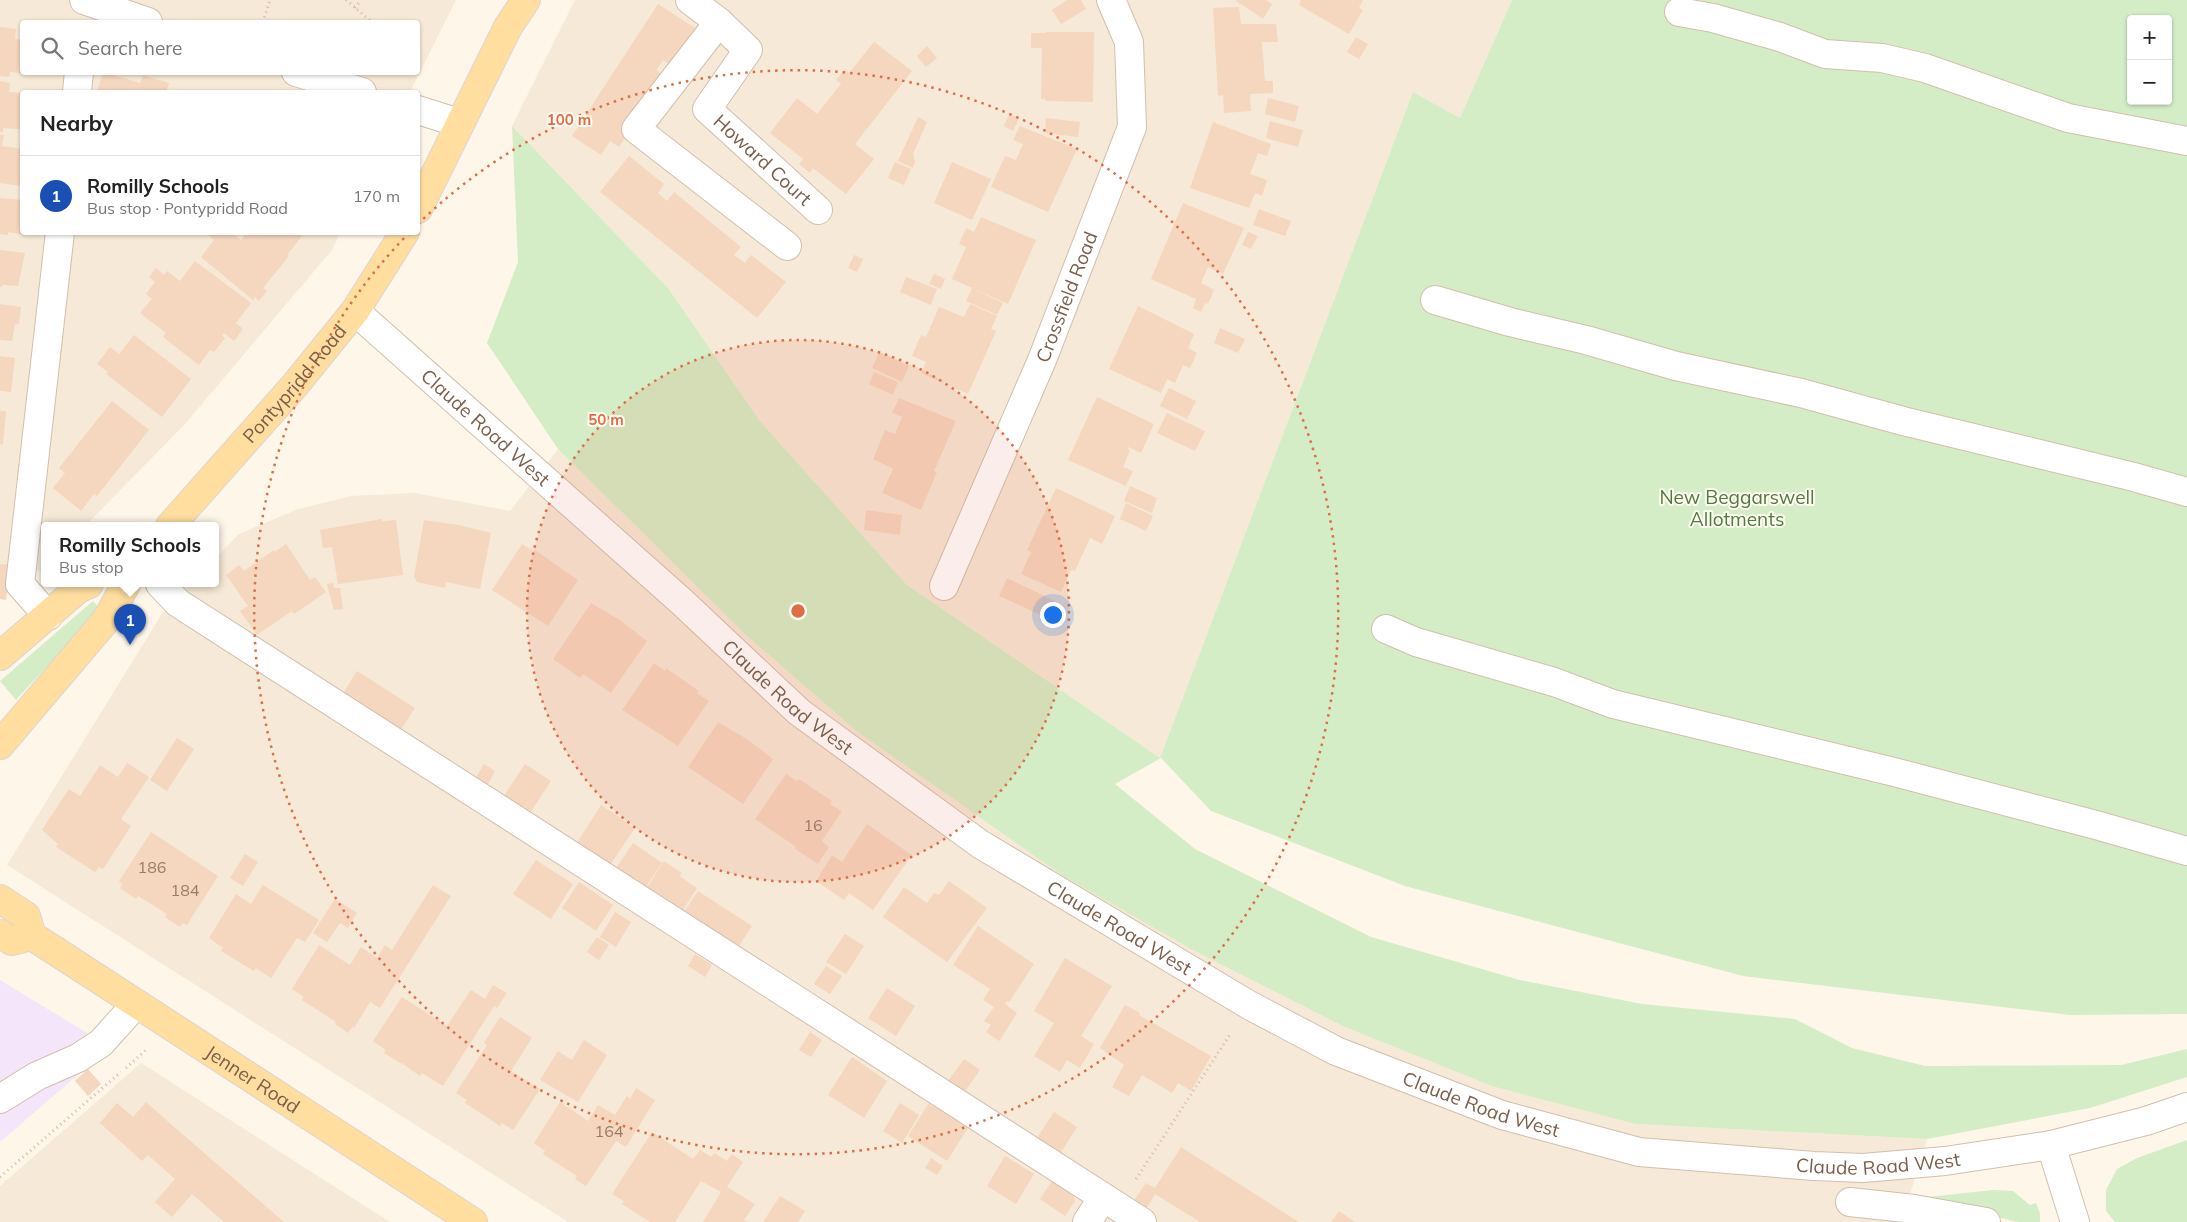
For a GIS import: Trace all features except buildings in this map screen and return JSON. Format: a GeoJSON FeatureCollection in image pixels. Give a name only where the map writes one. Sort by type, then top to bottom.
{"type":"FeatureCollection","features":[{"type":"Feature","properties":{"kind":"main road"},"geometry":{"type":"LineString","coordinates":[[420,205],[508,27],[526,0]]}},
{"type":"Feature","properties":{"kind":"main road","name":"Pontypridd Road"},"geometry":{"type":"LineString","coordinates":[[174,522],[282,400],[355,312],[404,235]]}},
{"type":"Feature","properties":{"kind":"main road"},"geometry":{"type":"LineString","coordinates":[[0,656],[81,587]]}},
{"type":"Feature","properties":{"kind":"main road"},"geometry":{"type":"LineString","coordinates":[[0,745],[107,619],[124,587]]}},
{"type":"Feature","properties":{"kind":"main road"},"geometry":{"type":"LineString","coordinates":[[0,898],[26,916],[32,936],[12,941],[0,934]]}},
{"type":"Feature","properties":{"kind":"main road","name":"Jenner Road"},"geometry":{"type":"LineString","coordinates":[[32,936],[474,1222]]}},
{"type":"Feature","properties":{"kind":"street","name":"Howard Court"},"geometry":{"type":"LineString","coordinates":[[690,0],[719,22],[748,50],[707,109],[818,210]]}},
{"type":"Feature","properties":{"kind":"street","name":"Crossfield Road"},"geometry":{"type":"LineString","coordinates":[[944,586],[1042,360],[1132,127],[1128,42],[1111,0]]}},
{"type":"Feature","properties":{"kind":"street"},"geometry":{"type":"LineString","coordinates":[[87,8],[139,20]]}},
{"type":"Feature","properties":{"kind":"street"},"geometry":{"type":"LineString","coordinates":[[1679,12],[1713,18],[1780,37],[1825,54],[1882,58],[1924,68],[2068,118],[2187,141]]}},
{"type":"Feature","properties":{"kind":"street"},"geometry":{"type":"LineString","coordinates":[[719,22],[636,129],[787,246]]}},
{"type":"Feature","properties":{"kind":"street"},"geometry":{"type":"LineString","coordinates":[[77,90],[79,75]]}},
{"type":"Feature","properties":{"kind":"street"},"geometry":{"type":"LineString","coordinates":[[306,75],[355,90]]}},
{"type":"Feature","properties":{"kind":"street"},"geometry":{"type":"LineString","coordinates":[[420,111],[459,123]]}},
{"type":"Feature","properties":{"kind":"street"},"geometry":{"type":"LineString","coordinates":[[48,616],[20,584],[60,235]]}},
{"type":"Feature","properties":{"kind":"street"},"geometry":{"type":"LineString","coordinates":[[1435,300],[1676,366],[1801,392],[1903,421],[2130,476],[2187,492]]}},
{"type":"Feature","properties":{"kind":"street","name":"Claude Road West"},"geometry":{"type":"LineString","coordinates":[[355,312],[682,602],[799,712],[980,844],[1249,1005],[1336,1051],[1502,1116],[1639,1152],[1814,1166],[1863,1168],[1945,1160],[2052,1145],[2146,1121],[2187,1107]]}},
{"type":"Feature","properties":{"kind":"street"},"geometry":{"type":"LineString","coordinates":[[163,587],[178,603],[1142,1222]]}},
{"type":"Feature","properties":{"kind":"street"},"geometry":{"type":"LineString","coordinates":[[1386,629],[1416,642],[1554,682],[1613,704],[1894,772],[2187,851]]}},
{"type":"Feature","properties":{"kind":"street"},"geometry":{"type":"LineString","coordinates":[[0,1099],[37,1076],[78,1058],[101,1043],[136,1004]]}},
{"type":"Feature","properties":{"kind":"street"},"geometry":{"type":"LineString","coordinates":[[2052,1145],[2075,1222]]}},
{"type":"Feature","properties":{"kind":"street"},"geometry":{"type":"LineString","coordinates":[[1087,1222],[1110,1202]]}},
{"type":"Feature","properties":{"kind":"street"},"geometry":{"type":"LineString","coordinates":[[1850,1202],[1914,1209],[1986,1222]]}},
{"type":"Feature","properties":{"kind":"path"},"geometry":{"type":"LineString","coordinates":[[264,20],[270,0]]}},
{"type":"Feature","properties":{"kind":"path"},"geometry":{"type":"LineString","coordinates":[[346,0],[370,20]]}},
{"type":"Feature","properties":{"kind":"path"},"geometry":{"type":"LineString","coordinates":[[355,8],[361,0]]}},
{"type":"Feature","properties":{"kind":"path"},"geometry":{"type":"LineString","coordinates":[[1110,1202],[1249,1005]]}},
{"type":"Feature","properties":{"kind":"path"},"geometry":{"type":"LineString","coordinates":[[0,1177],[172,1027]]}},
{"type":"Feature","properties":{"kind":"shaded area"},"geometry":{"type":"Polygon","coordinates":[[[0,0],[456,0],[420,72],[420,20],[20,20],[20,75],[418,75],[411,90],[20,90],[20,235],[339,235],[332,250],[185,424],[89,522],[41,522],[41,571],[0,564],[0,0]]]}},
{"type":"Feature","properties":{"kind":"shaded area"},"geometry":{"type":"Polygon","coordinates":[[[575,0],[1512,0],[1460,118],[1413,92],[1160,758],[906,584],[760,421],[668,288],[512,126],[575,0]]]}},
{"type":"Feature","properties":{"kind":"shaded area"},"geometry":{"type":"Polygon","coordinates":[[[558,449],[747,636],[855,730],[1636,1124],[1927,1139],[1908,1201],[1980,1222],[568,1222],[7,865],[163,612],[187,587],[219,587],[219,555],[239,534],[298,509],[351,496],[415,493],[510,511],[558,449]]]}},
{"type":"Feature","properties":{"kind":"shaded area"},"geometry":{"type":"Polygon","coordinates":[[[0,980],[110,1047],[0,1142],[0,980]]]}},
{"type":"Feature","properties":{"kind":"shaded area"},"geometry":{"type":"Polygon","coordinates":[[[141,1063],[390,1222],[0,1222],[0,1186],[141,1063]]]}},
{"type":"Feature","properties":{"kind":"green space","name":"New Beggarswell Allotments"},"geometry":{"type":"Polygon","coordinates":[[[1512,0],[2187,0],[2187,1014],[2070,1015],[1743,976],[1405,886],[1211,811],[1161,758],[1115,784],[1195,849],[1371,937],[1520,980],[1642,1004],[1795,1019],[1852,1048],[1925,1066],[2121,1065],[2187,1049],[2187,1077],[2090,1108],[1927,1139],[1636,1124],[1492,1086],[1343,1026],[1193,950],[1065,877],[855,730],[747,636],[558,449],[487,343],[518,262],[512,126],[668,288],[760,421],[906,584],[1160,758],[1413,92],[1460,118],[1512,0]]]}},
{"type":"Feature","properties":{"kind":"green space"},"geometry":{"type":"Polygon","coordinates":[[[93,601],[100,609],[16,700],[0,681],[93,601]]]}},
{"type":"Feature","properties":{"kind":"green space"},"geometry":{"type":"Polygon","coordinates":[[[2187,1140],[2187,1222],[2115,1222],[2106,1211],[2106,1190],[2117,1169],[2137,1158],[2187,1140]]]}},
{"type":"Feature","properties":{"kind":"green space"},"geometry":{"type":"Polygon","coordinates":[[[1993,1190],[2013,1191],[2030,1205],[2036,1203],[2040,1213],[2040,1222],[2018,1222],[1918,1198],[1993,1190]]]}},
{"type":"Feature","properties":{"kind":"place","name":"Romilly Schools"},"geometry":{"type":"Point","coordinates":[130,645]}}]}
